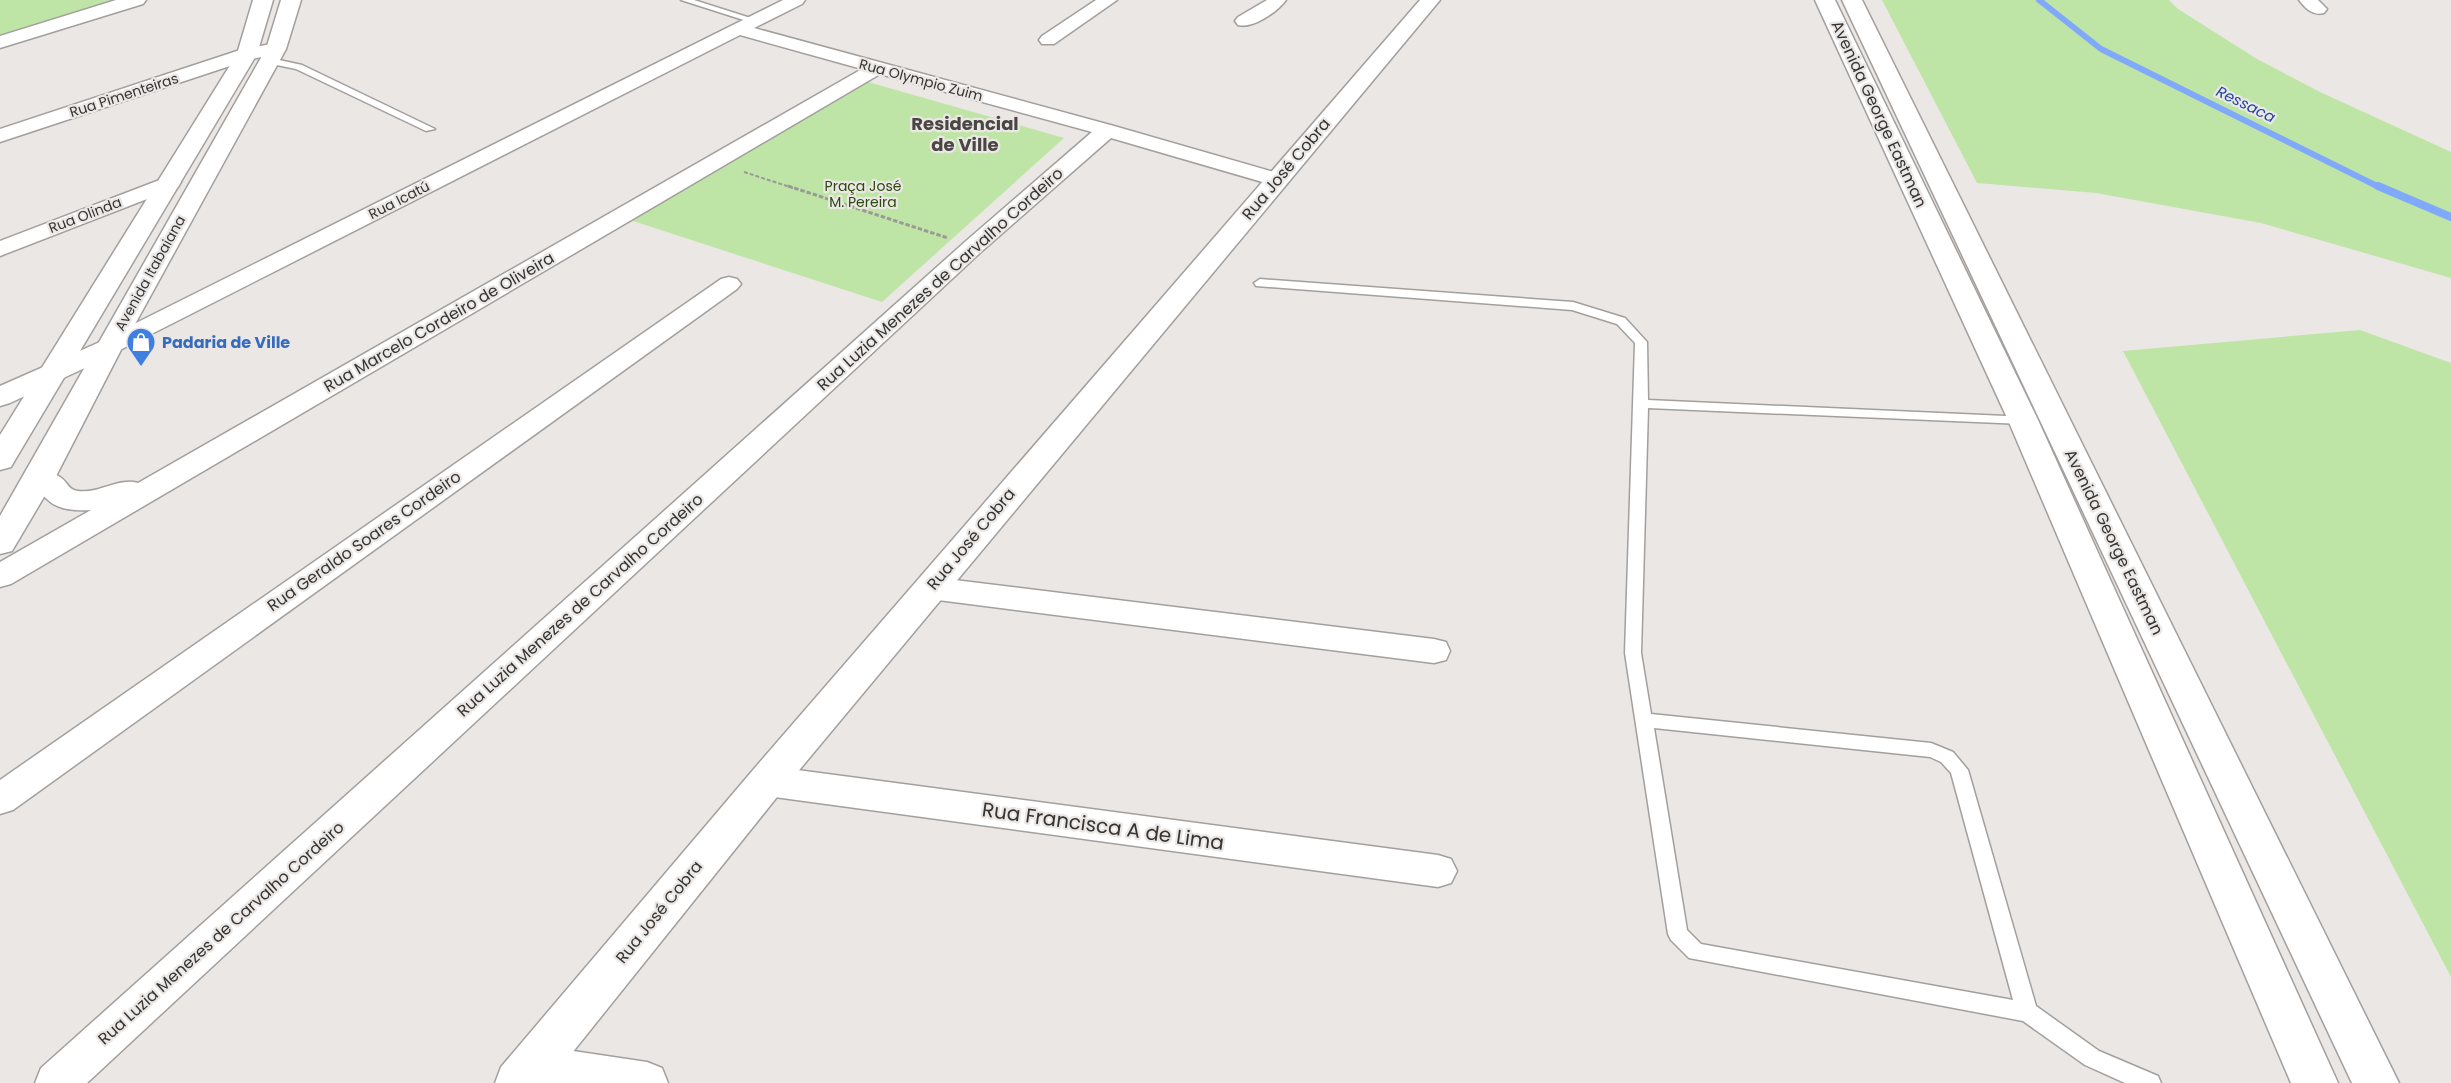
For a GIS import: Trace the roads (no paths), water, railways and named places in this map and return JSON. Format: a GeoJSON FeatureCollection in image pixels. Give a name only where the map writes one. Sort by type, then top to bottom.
{"type":"FeatureCollection","features":[{"type":"Feature","properties":{"kind":"street"},"geometry":{"type":"LineString","coordinates":[[0,42],[136,0]]}},
{"type":"Feature","properties":{"kind":"street","name":"Avenida Itabaiana"},"geometry":{"type":"LineString","coordinates":[[0,460],[9,429],[53,372],[170,182],[264,54],[263,0]]}},
{"type":"Feature","properties":{"kind":"street","name":"Avenida Itabaiana"},"geometry":{"type":"LineString","coordinates":[[0,543],[38,480],[110,346],[291,0]]}},
{"type":"Feature","properties":{"kind":"street","name":"Rua Icatú"},"geometry":{"type":"LineString","coordinates":[[0,397],[110,346],[796,0]]}},
{"type":"Feature","properties":{"kind":"street"},"geometry":{"type":"LineString","coordinates":[[1048,40],[1108,0]]}},
{"type":"Feature","properties":{"kind":"street"},"geometry":{"type":"LineString","coordinates":[[1244,21],[1277,0]]}},
{"type":"Feature","properties":{"kind":"street","name":"Rua José Cobra"},"geometry":{"type":"LineString","coordinates":[[526,1074],[767,781],[1430,0]]}},
{"type":"Feature","properties":{"kind":"street","name":"Avenida George Eastman"},"geometry":{"type":"LineString","coordinates":[[1825,0],[2023,420],[2315,1083]]}},
{"type":"Feature","properties":{"kind":"street","name":"Avenida George Eastman"},"geometry":{"type":"LineString","coordinates":[[1852,0],[2376,1083]]}},
{"type":"Feature","properties":{"kind":"street","name":"Rua Olympio Zuim"},"geometry":{"type":"LineString","coordinates":[[748,26],[877,68],[1107,130],[1276,180]]}},
{"type":"Feature","properties":{"kind":"street","name":"Rua Pimenteiras"},"geometry":{"type":"LineString","coordinates":[[0,136],[264,54]]}},
{"type":"Feature","properties":{"kind":"street","name":"Rua Marcelo Cordeiro de Oliveira"},"geometry":{"type":"LineString","coordinates":[[0,576],[877,68]]}},
{"type":"Feature","properties":{"kind":"street","name":"Rua Luzia Menezes de Carvalho Cordeiro"},"geometry":{"type":"LineString","coordinates":[[56,1083],[974,246],[1107,130]]}},
{"type":"Feature","properties":{"kind":"street","name":"Rua Olinda"},"geometry":{"type":"LineString","coordinates":[[0,249],[170,182]]}},
{"type":"Feature","properties":{"kind":"street","name":"Rua Geraldo Soares Cordeiro"},"geometry":{"type":"LineString","coordinates":[[0,800],[729,284]]}},
{"type":"Feature","properties":{"kind":"street"},"geometry":{"type":"LineString","coordinates":[[38,480],[51,484],[55,492],[70,499],[98,500],[186,469]]}},
{"type":"Feature","properties":{"kind":"street"},"geometry":{"type":"LineString","coordinates":[[930,588],[1434,651]]}},
{"type":"Feature","properties":{"kind":"street"},"geometry":{"type":"LineString","coordinates":[[0,782],[68,750]]}},
{"type":"Feature","properties":{"kind":"street","name":"Rua Francisca A de Lima"},"geometry":{"type":"LineString","coordinates":[[767,781],[1438,871]]}},
{"type":"Feature","properties":{"kind":"street"},"geometry":{"type":"LineString","coordinates":[[526,1074],[647,1083]]}},
{"type":"Feature","properties":{"kind":"lane"},"geometry":{"type":"LineString","coordinates":[[686,0],[748,26]]}},
{"type":"Feature","properties":{"kind":"lane"},"geometry":{"type":"LineString","coordinates":[[264,54],[299,67],[430,129]]}},
{"type":"Feature","properties":{"kind":"lane"},"geometry":{"type":"LineString","coordinates":[[1260,283],[1573,306],[1622,321],[1641,342],[1633,653],[1678,934],[1696,952],[2027,1012],[2092,1058],[2150,1083]]}},
{"type":"Feature","properties":{"kind":"lane"},"geometry":{"type":"LineString","coordinates":[[1641,404],[2023,420]]}},
{"type":"Feature","properties":{"kind":"lane"},"geometry":{"type":"LineString","coordinates":[[1645,720],[1931,750],[1953,761],[1959,770],[2027,1012]]}},
{"type":"Feature","properties":{"kind":"waterway","name":"Ressaca"},"geometry":{"type":"LineString","coordinates":[[2039,0],[2101,49],[2381,188]]}},
{"type":"Feature","properties":{"kind":"waterway","name":"Ressaca"},"geometry":{"type":"LineString","coordinates":[[2378,186],[2451,217]]}},
{"type":"Feature","properties":{"kind":"place","name":"Padaria de Ville"},"geometry":{"type":"Point","coordinates":[141,368]}},
{"type":"Feature","properties":{"kind":"district","name":"Residencial de Ville"},"geometry":{"type":"Point","coordinates":[965,133]}},
{"type":"Feature","properties":{"kind":"park label","name":"Praça José M. Pereira"},"geometry":{"type":"Point","coordinates":[863,194]}}]}
